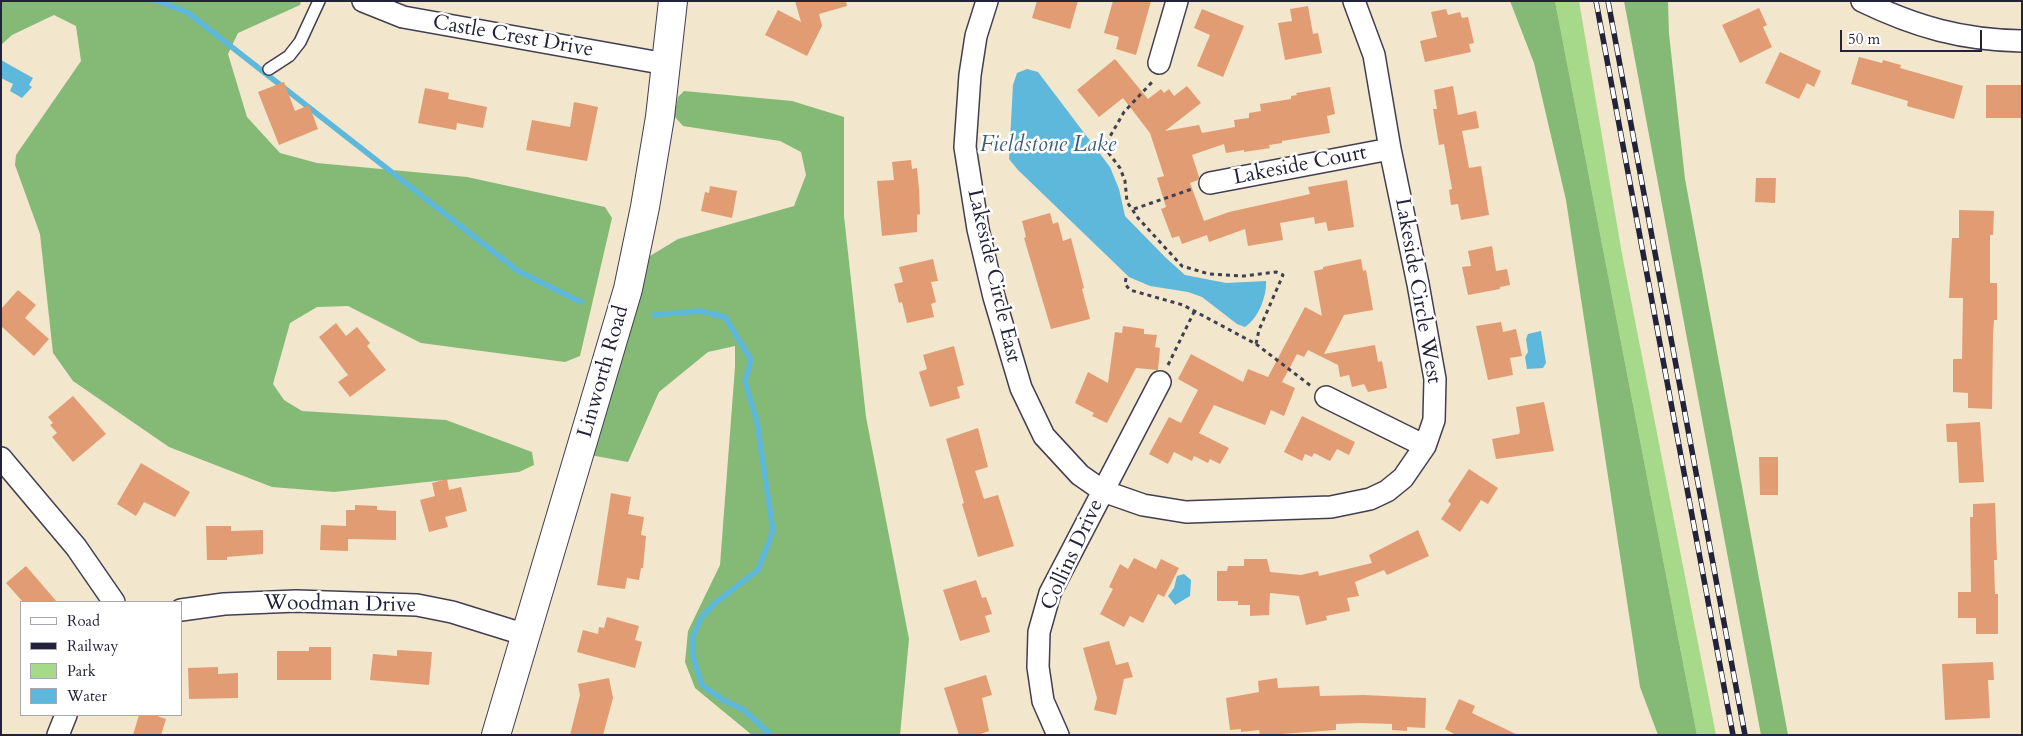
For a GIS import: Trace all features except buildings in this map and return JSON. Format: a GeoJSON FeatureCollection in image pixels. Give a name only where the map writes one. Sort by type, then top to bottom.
{"type":"FeatureCollection","features":[{"type":"Feature","properties":{"kind":"main road","name":"Linworth Road"},"geometry":{"type":"LineString","coordinates":[[496,735],[628,290],[645,207],[666,64],[673,1]]}},
{"type":"Feature","properties":{"kind":"street","name":"Castle Crest Drive"},"geometry":{"type":"LineString","coordinates":[[363,1],[403,17],[666,64]]}},
{"type":"Feature","properties":{"kind":"street","name":"Lakeside Circle East"},"geometry":{"type":"LineString","coordinates":[[987,1],[976,36],[970,75],[965,147],[978,229],[994,297],[1021,388],[1044,436],[1080,475],[1104,491]]}},
{"type":"Feature","properties":{"kind":"street"},"geometry":{"type":"LineString","coordinates":[[1159,63],[1177,1]]}},
{"type":"Feature","properties":{"kind":"street","name":"Lakeside Circle West"},"geometry":{"type":"LineString","coordinates":[[1104,491],[1143,505],[1186,512],[1332,507],[1370,499],[1387,490],[1402,478],[1425,446],[1434,420],[1435,379],[1390,149],[1374,56],[1354,1]]}},
{"type":"Feature","properties":{"kind":"street"},"geometry":{"type":"LineString","coordinates":[[1862,1],[1882,11],[1949,34],[1985,40],[2022,41]]}},
{"type":"Feature","properties":{"kind":"street","name":"Lakeside Court"},"geometry":{"type":"LineString","coordinates":[[1210,183],[1390,149]]}},
{"type":"Feature","properties":{"kind":"street","name":"Collins Drive"},"geometry":{"type":"LineString","coordinates":[[1058,735],[1043,701],[1038,667],[1039,632],[1050,593],[1160,382]]}},
{"type":"Feature","properties":{"kind":"street"},"geometry":{"type":"LineString","coordinates":[[1326,397],[1425,446]]}},
{"type":"Feature","properties":{"kind":"street"},"geometry":{"type":"LineString","coordinates":[[1,458],[76,547],[113,601]]}},
{"type":"Feature","properties":{"kind":"street","name":"Woodman Drive"},"geometry":{"type":"LineString","coordinates":[[182,610],[224,604],[296,601],[417,605],[452,612],[526,635]]}},
{"type":"Feature","properties":{"kind":"street"},"geometry":{"type":"LineString","coordinates":[[58,735],[66,716]]}},
{"type":"Feature","properties":{"kind":"lane"},"geometry":{"type":"LineString","coordinates":[[269,69],[289,56],[300,42],[319,1]]}},
{"type":"Feature","properties":{"kind":"path"},"geometry":{"type":"LineString","coordinates":[[1159,63],[1154,80],[1124,112],[1104,147],[1120,168],[1125,181],[1127,202],[1134,209],[1138,218],[1182,266],[1208,274],[1244,276],[1276,272],[1283,274],[1259,330],[1256,344]]}},
{"type":"Feature","properties":{"kind":"path"},"geometry":{"type":"LineString","coordinates":[[1134,209],[1210,183]]}},
{"type":"Feature","properties":{"kind":"path"},"geometry":{"type":"LineString","coordinates":[[1126,278],[1125,284],[1130,290],[1183,306],[1256,344],[1326,397]]}},
{"type":"Feature","properties":{"kind":"path"},"geometry":{"type":"LineString","coordinates":[[1160,382],[1194,312]]}},
{"type":"Feature","properties":{"kind":"green space"},"geometry":{"type":"Polygon","coordinates":[[[1,1],[301,1],[300,5],[238,33],[228,54],[247,117],[280,153],[317,163],[467,177],[605,207],[612,218],[580,356],[565,362],[421,343],[348,306],[317,307],[290,323],[273,384],[284,400],[302,411],[446,420],[532,452],[534,465],[519,472],[334,492],[272,487],[169,447],[73,381],[53,353],[40,234],[15,165],[16,155],[81,61],[76,26],[54,15],[12,35],[1,45],[1,1]]]}},
{"type":"Feature","properties":{"kind":"green space"},"geometry":{"type":"Polygon","coordinates":[[[1510,1],[1555,1],[1697,735],[1658,735],[1640,687],[1566,200],[1534,63],[1510,1]]]}},
{"type":"Feature","properties":{"kind":"green space"},"geometry":{"type":"Polygon","coordinates":[[[1555,1],[1579,1],[1622,254],[1716,735],[1697,735],[1555,1]]]}},
{"type":"Feature","properties":{"kind":"green space"},"geometry":{"type":"Polygon","coordinates":[[[1624,1],[1668,1],[1669,34],[1685,179],[1788,735],[1761,735],[1624,1]]]}},
{"type":"Feature","properties":{"kind":"green space"},"geometry":{"type":"Polygon","coordinates":[[[684,91],[792,101],[844,117],[844,216],[866,417],[909,639],[900,735],[752,735],[695,688],[685,662],[688,631],[720,565],[735,346],[708,352],[659,392],[628,462],[590,455],[643,270],[650,256],[678,239],[794,206],[806,175],[801,152],[780,141],[683,126],[674,116],[678,97],[684,91]]]}},
{"type":"Feature","properties":{"kind":"water"},"geometry":{"type":"Polygon","coordinates":[[[1,60],[33,78],[29,85],[32,87],[22,98],[10,91],[13,84],[1,78],[1,60]]]}},
{"type":"Feature","properties":{"kind":"water","name":"Fieldstone Lake"},"geometry":{"type":"Polygon","coordinates":[[[1027,69],[1038,72],[1110,167],[1119,189],[1125,216],[1185,275],[1226,283],[1266,281],[1261,307],[1250,323],[1245,327],[1237,324],[1202,297],[1188,292],[1150,286],[1129,277],[1018,170],[1009,159],[1013,85],[1017,73],[1027,69]]]}},
{"type":"Feature","properties":{"kind":"water"},"geometry":{"type":"Polygon","coordinates":[[[1541,331],[1546,363],[1543,368],[1527,369],[1525,357],[1528,352],[1526,339],[1528,334],[1541,331]]]}},
{"type":"Feature","properties":{"kind":"water"},"geometry":{"type":"Polygon","coordinates":[[[1184,574],[1191,580],[1190,596],[1175,605],[1168,596],[1174,588],[1177,576],[1184,574]]]}},
{"type":"Feature","properties":{"kind":"waterway"},"geometry":{"type":"LineString","coordinates":[[156,1],[187,12],[518,271],[581,302]]}},
{"type":"Feature","properties":{"kind":"waterway"},"geometry":{"type":"LineString","coordinates":[[654,315],[700,311],[725,317],[751,360],[745,381],[757,422],[773,531],[758,570],[715,603],[701,618],[693,636],[693,656],[702,685],[723,700],[744,710],[771,735]]}},
{"type":"Feature","properties":{"kind":"railway"},"geometry":{"type":"LineString","coordinates":[[1596,1],[1733,735]]}},
{"type":"Feature","properties":{"kind":"railway"},"geometry":{"type":"LineString","coordinates":[[1608,1],[1745,735]]}}]}
